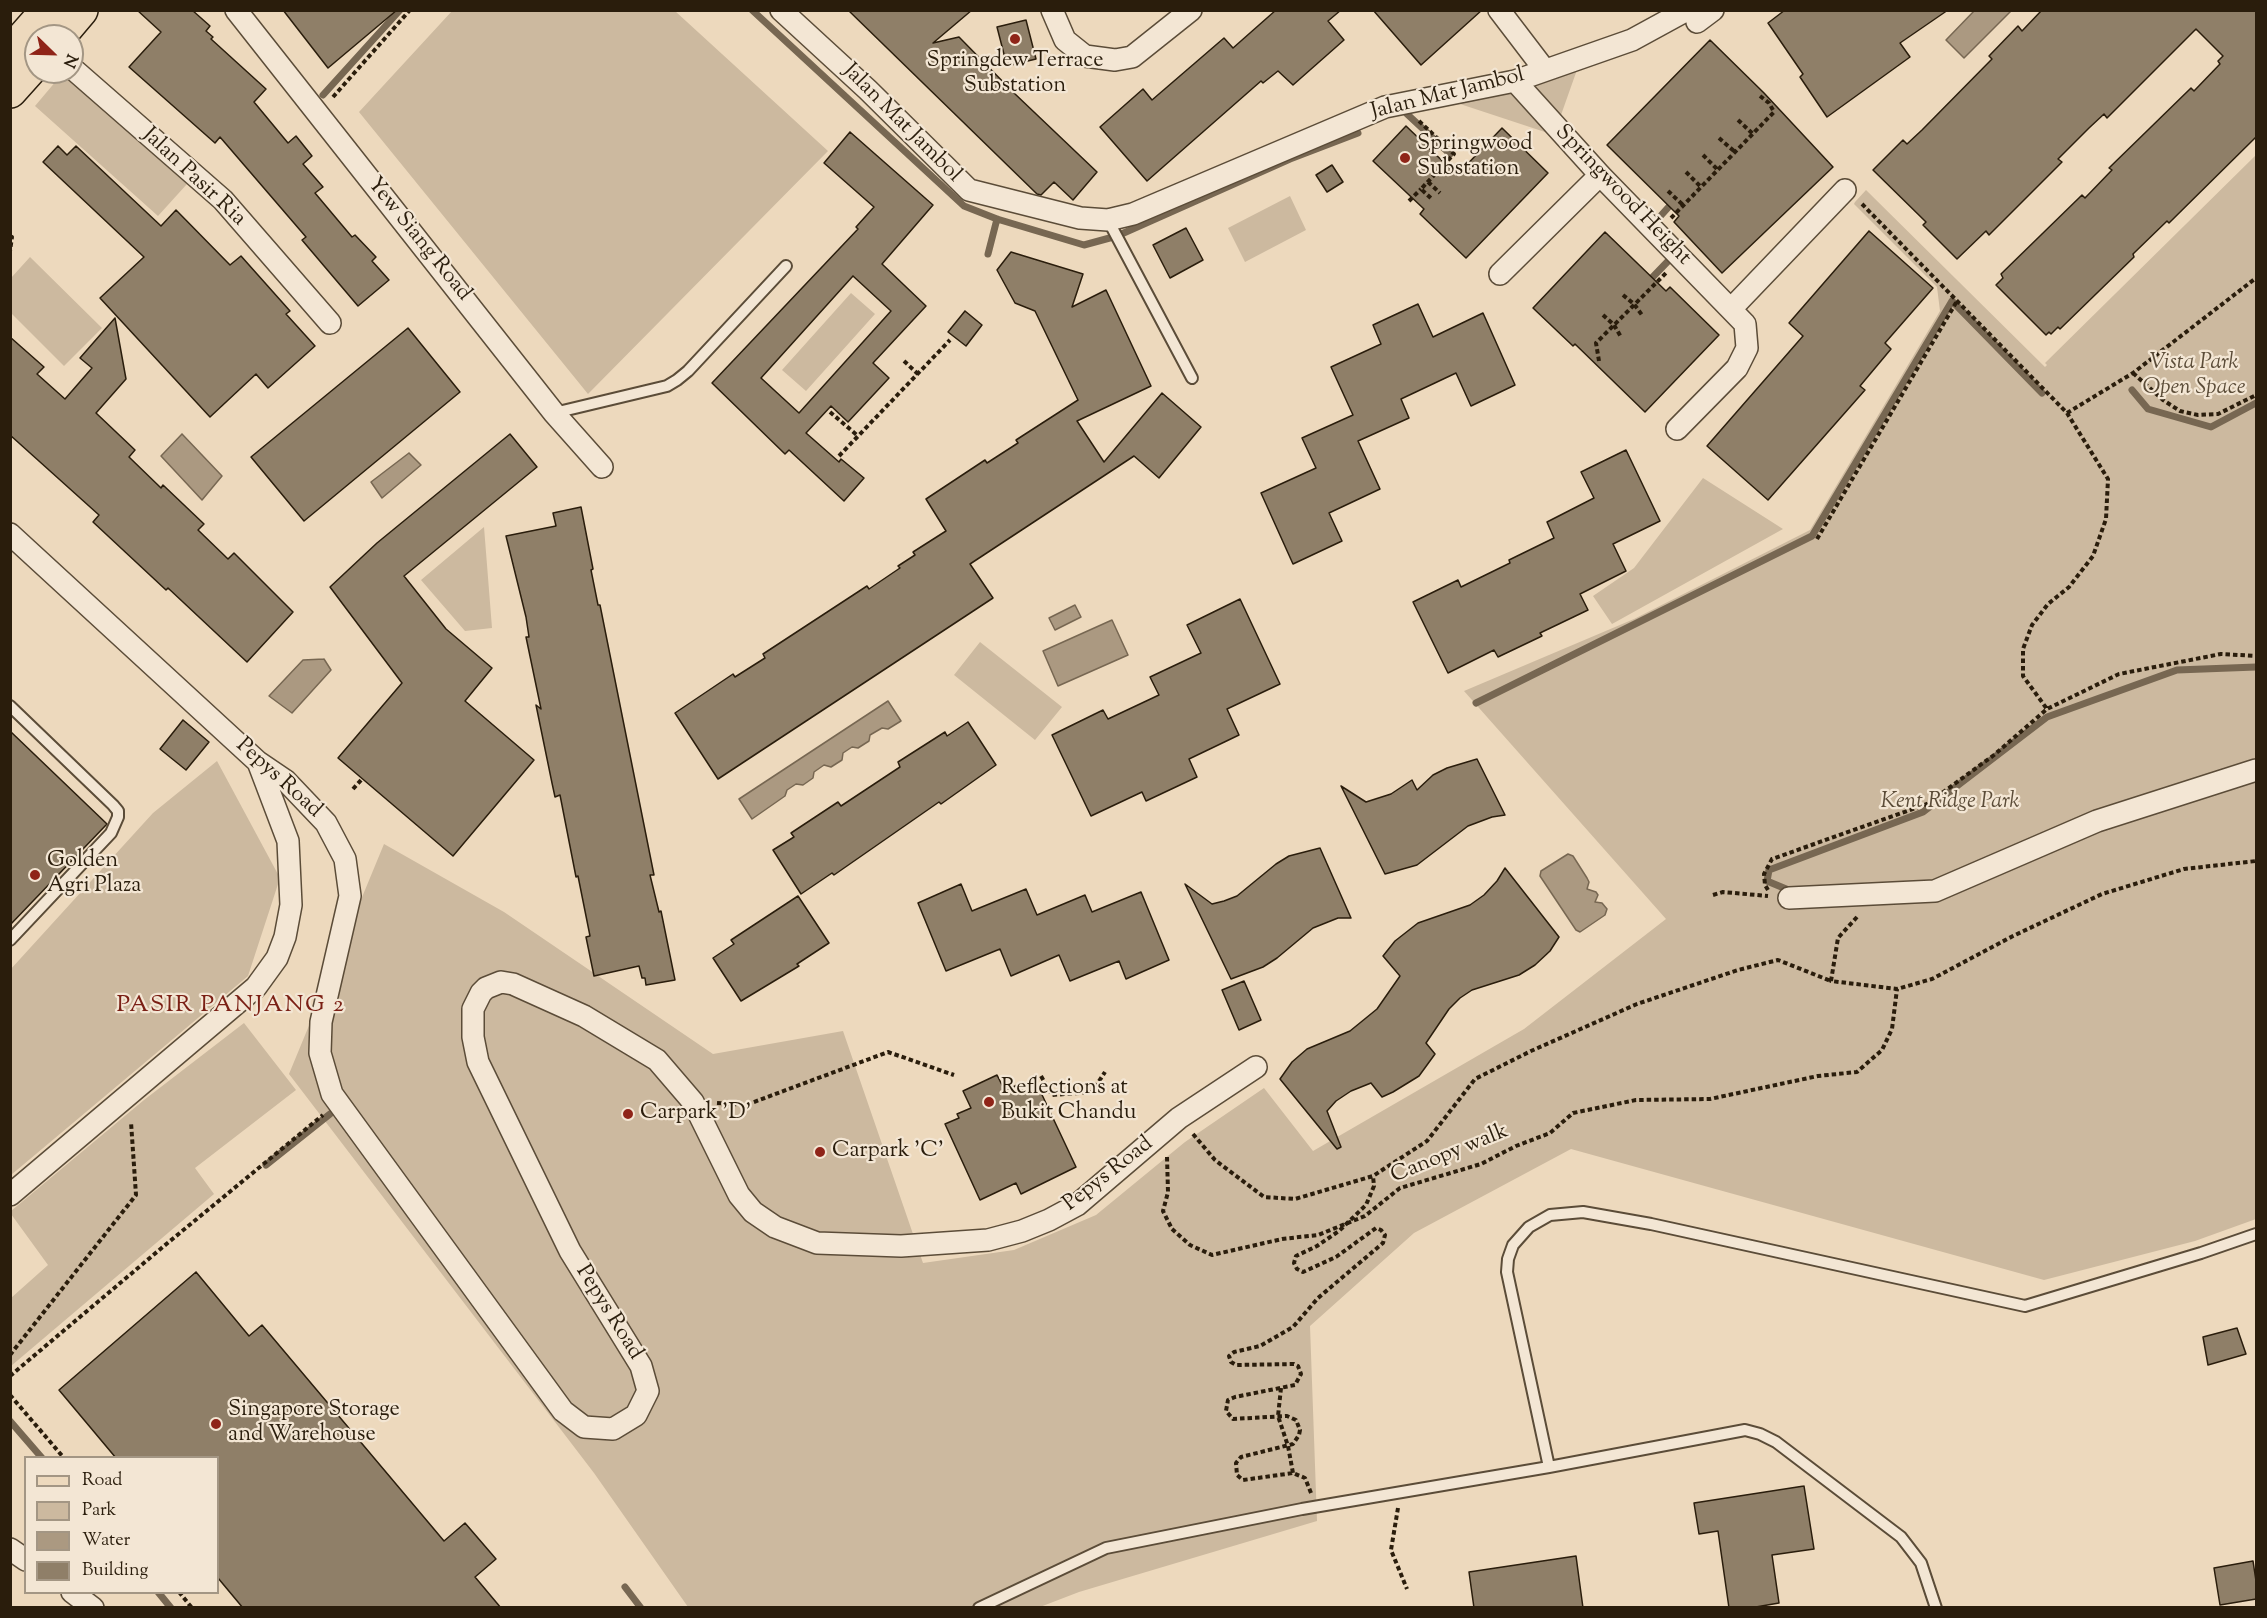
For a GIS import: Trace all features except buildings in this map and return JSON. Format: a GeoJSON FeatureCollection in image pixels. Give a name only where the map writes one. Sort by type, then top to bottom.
{"type":"FeatureCollection","features":[{"type":"Feature","properties":{"kind":"main road"},"geometry":{"type":"LineString","coordinates":[[10,53],[48,10]]}},
{"type":"Feature","properties":{"kind":"main road"},"geometry":{"type":"LineString","coordinates":[[69,24],[81,10]]}},
{"type":"Feature","properties":{"kind":"main road"},"geometry":{"type":"LineString","coordinates":[[10,91],[24,75]]}},
{"type":"Feature","properties":{"kind":"street","name":"Yew Siang Road"},"geometry":{"type":"LineString","coordinates":[[236,10],[554,413],[602,467]]}},
{"type":"Feature","properties":{"kind":"street","name":"Jalan Mat Jambol"},"geometry":{"type":"LineString","coordinates":[[782,10],[868,90],[969,190],[1080,218],[1108,220],[1133,214],[1386,107],[1515,81],[1699,14]]}},
{"type":"Feature","properties":{"kind":"street"},"geometry":{"type":"LineString","coordinates":[[1052,10],[1065,40],[1085,56],[1115,60],[1132,57],[1191,10]]}},
{"type":"Feature","properties":{"kind":"street"},"geometry":{"type":"LineString","coordinates":[[1499,10],[1544,69]]}},
{"type":"Feature","properties":{"kind":"street","name":"Jalan Pasir Ria"},"geometry":{"type":"LineString","coordinates":[[84,78],[223,200],[330,323]]}},
{"type":"Feature","properties":{"kind":"street","name":"Springwood Height"},"geometry":{"type":"LineString","coordinates":[[1515,81],[1600,175],[1744,324],[1747,348],[1737,368],[1677,429]]}},
{"type":"Feature","properties":{"kind":"street"},"geometry":{"type":"LineString","coordinates":[[1500,274],[1600,175]]}},
{"type":"Feature","properties":{"kind":"street"},"geometry":{"type":"LineString","coordinates":[[1731,309],[1845,190]]}},
{"type":"Feature","properties":{"kind":"street","name":"Pepys Road"},"geometry":{"type":"LineString","coordinates":[[10,534],[258,762],[286,781],[327,823],[345,859],[350,896],[321,1022],[320,1053],[332,1094],[563,1411],[584,1427],[613,1429],[636,1415],[648,1391],[641,1366],[570,1251],[478,1062],[473,1037],[473,1009],[486,988],[501,982],[513,984],[584,1016],[657,1060],[693,1102],[739,1195],[753,1212],[775,1227],[817,1243],[901,1246],[988,1240],[1022,1231],[1077,1205],[1179,1118],[1256,1067]]}},
{"type":"Feature","properties":{"kind":"street"},"geometry":{"type":"LineString","coordinates":[[10,1195],[256,987],[277,958],[285,937],[291,905],[288,841],[258,762]]}},
{"type":"Feature","properties":{"kind":"street"},"geometry":{"type":"LineString","coordinates":[[1782,897],[1935,891],[2097,821],[2256,770]]}},
{"type":"Feature","properties":{"kind":"street"},"geometry":{"type":"LineString","coordinates":[[10,1549],[24,1559]]}},
{"type":"Feature","properties":{"kind":"street"},"geometry":{"type":"LineString","coordinates":[[73,1594],[93,1608]]}},
{"type":"Feature","properties":{"kind":"lane"},"geometry":{"type":"LineString","coordinates":[[1108,220],[1192,378]]}},
{"type":"Feature","properties":{"kind":"lane"},"geometry":{"type":"LineString","coordinates":[[554,413],[667,386],[677,380],[695,364],[786,266]]}},
{"type":"Feature","properties":{"kind":"lane"},"geometry":{"type":"LineString","coordinates":[[10,706],[118,811],[118,817],[111,833],[10,940]]}},
{"type":"Feature","properties":{"kind":"lane"},"geometry":{"type":"LineString","coordinates":[[1549,1467],[1507,1272],[1508,1259],[1513,1245],[1529,1227],[1550,1215],[1583,1212],[1651,1224],[2025,1306],[2256,1234]]}},
{"type":"Feature","properties":{"kind":"lane"},"geometry":{"type":"LineString","coordinates":[[978,1608],[1106,1548],[1302,1509],[1549,1467],[1744,1430],[1760,1434],[1776,1442],[1901,1537],[1920,1563],[1936,1608]]}},
{"type":"Feature","properties":{"kind":"path"},"geometry":{"type":"LineString","coordinates":[[327,104],[410,10]]}},
{"type":"Feature","properties":{"kind":"path"},"geometry":{"type":"LineString","coordinates":[[1669,220],[1774,112],[1769,103],[1760,96]]}},
{"type":"Feature","properties":{"kind":"path"},"geometry":{"type":"LineString","coordinates":[[1409,201],[1455,154],[1416,117]]}},
{"type":"Feature","properties":{"kind":"path"},"geometry":{"type":"LineString","coordinates":[[1738,120],[1753,134]]}},
{"type":"Feature","properties":{"kind":"path"},"geometry":{"type":"LineString","coordinates":[[1719,138],[1735,152]]}},
{"type":"Feature","properties":{"kind":"path"},"geometry":{"type":"LineString","coordinates":[[1703,156],[1718,170]]}},
{"type":"Feature","properties":{"kind":"path"},"geometry":{"type":"LineString","coordinates":[[1686,172],[1701,187]]}},
{"type":"Feature","properties":{"kind":"path"},"geometry":{"type":"LineString","coordinates":[[1428,182],[1440,193]]}},
{"type":"Feature","properties":{"kind":"path"},"geometry":{"type":"LineString","coordinates":[[1421,189],[1433,200]]}},
{"type":"Feature","properties":{"kind":"path"},"geometry":{"type":"LineString","coordinates":[[1845,190],[1851,193],[2067,413],[2108,479],[2106,519],[2093,556],[2069,588],[2048,604],[2031,625],[2023,650],[2022,676],[2046,709]]}},
{"type":"Feature","properties":{"kind":"path"},"geometry":{"type":"LineString","coordinates":[[1668,191],[1683,205]]}},
{"type":"Feature","properties":{"kind":"path"},"geometry":{"type":"LineString","coordinates":[[10,236],[12,237],[10,251]]}},
{"type":"Feature","properties":{"kind":"path"},"geometry":{"type":"LineString","coordinates":[[1599,361],[1596,343],[1668,270]]}},
{"type":"Feature","properties":{"kind":"path"},"geometry":{"type":"LineString","coordinates":[[2067,413],[2133,373],[2256,278]]}},
{"type":"Feature","properties":{"kind":"path"},"geometry":{"type":"LineString","coordinates":[[1623,294],[1635,304],[1642,315]]}},
{"type":"Feature","properties":{"kind":"path"},"geometry":{"type":"LineString","coordinates":[[1816,539],[1957,301]]}},
{"type":"Feature","properties":{"kind":"path"},"geometry":{"type":"LineString","coordinates":[[1603,315],[1614,325],[1621,337]]}},
{"type":"Feature","properties":{"kind":"path"},"geometry":{"type":"LineString","coordinates":[[839,456],[950,340]]}},
{"type":"Feature","properties":{"kind":"path"},"geometry":{"type":"LineString","coordinates":[[904,361],[918,374]]}},
{"type":"Feature","properties":{"kind":"path"},"geometry":{"type":"LineString","coordinates":[[2133,373],[2163,400],[2180,411],[2198,415],[2218,414],[2256,395]]}},
{"type":"Feature","properties":{"kind":"path"},"geometry":{"type":"LineString","coordinates":[[830,412],[858,436]]}},
{"type":"Feature","properties":{"kind":"path"},"geometry":{"type":"LineString","coordinates":[[1768,890],[1763,878],[1764,871],[1772,859],[1927,804],[1994,755],[2046,709],[2119,674],[2221,654],[2256,656]]}},
{"type":"Feature","properties":{"kind":"path"},"geometry":{"type":"LineString","coordinates":[[353,789],[362,779]]}},
{"type":"Feature","properties":{"kind":"path"},"geometry":{"type":"LineString","coordinates":[[1197,1139],[1215,1161],[1264,1197],[1295,1199],[1373,1176],[1427,1141],[1475,1079],[1531,1051],[1637,1004],[1738,970],[1778,960],[1831,981],[1897,988],[1932,979],[2013,936],[2102,894],[2184,869],[2256,861]]}},
{"type":"Feature","properties":{"kind":"path"},"geometry":{"type":"LineString","coordinates":[[1713,895],[1723,892],[1782,897]]}},
{"type":"Feature","properties":{"kind":"path"},"geometry":{"type":"LineString","coordinates":[[1831,981],[1838,938],[1877,893]]}},
{"type":"Feature","properties":{"kind":"path","name":"Canopy walk"},"geometry":{"type":"LineString","coordinates":[[1160,1134],[1167,1149],[1168,1192],[1163,1210],[1172,1228],[1190,1245],[1212,1255],[1282,1239],[1318,1235],[1365,1216],[1400,1188],[1480,1164],[1516,1146],[1550,1133],[1573,1113],[1636,1100],[1710,1099],[1818,1076],[1857,1072],[1882,1050],[1893,1029],[1897,988]]}},
{"type":"Feature","properties":{"kind":"path"},"geometry":{"type":"LineString","coordinates":[[746,1105],[888,1052],[954,1075]]}},
{"type":"Feature","properties":{"kind":"path"},"geometry":{"type":"LineString","coordinates":[[1041,1076],[1052,1095],[1092,1092],[1105,1072]]}},
{"type":"Feature","properties":{"kind":"path"},"geometry":{"type":"LineString","coordinates":[[10,1355],[136,1195],[130,1094]]}},
{"type":"Feature","properties":{"kind":"path"},"geometry":{"type":"LineString","coordinates":[[10,1377],[154,1253],[328,1111]]}},
{"type":"Feature","properties":{"kind":"path"},"geometry":{"type":"LineString","coordinates":[[1302,1509],[1309,1500],[1310,1489],[1305,1478],[1293,1473],[1243,1480],[1235,1471],[1236,1463],[1241,1457],[1288,1446],[1297,1440],[1299,1425],[1292,1418],[1278,1416],[1233,1419],[1227,1414],[1226,1407],[1228,1400],[1235,1397],[1295,1385],[1301,1374],[1294,1364],[1236,1365],[1230,1362],[1229,1356],[1234,1352],[1260,1346],[1293,1327],[1318,1298],[1383,1244],[1385,1235],[1376,1228],[1336,1257],[1303,1272],[1297,1269],[1294,1263],[1296,1256],[1317,1246],[1339,1230],[1366,1205],[1374,1186],[1373,1176]]}},
{"type":"Feature","properties":{"kind":"path"},"geometry":{"type":"LineString","coordinates":[[1281,1388],[1278,1416],[1288,1446],[1293,1473]]}},
{"type":"Feature","properties":{"kind":"path"},"geometry":{"type":"LineString","coordinates":[[10,1395],[62,1456]]}},
{"type":"Feature","properties":{"kind":"path"},"geometry":{"type":"LineString","coordinates":[[1401,1492],[1391,1550],[1407,1589]]}},
{"type":"Feature","properties":{"kind":"path"},"geometry":{"type":"LineString","coordinates":[[180,1594],[192,1608]]}},
{"type":"Feature","properties":{"kind":"green space"},"geometry":{"type":"Polygon","coordinates":[[[452,11],[675,11],[828,151],[588,394],[359,112],[452,11]]]}},
{"type":"Feature","properties":{"kind":"green space"},"geometry":{"type":"Polygon","coordinates":[[[1578,67],[1561,115],[1532,85],[1578,67]]]}},
{"type":"Feature","properties":{"kind":"green space"},"geometry":{"type":"Polygon","coordinates":[[[54,84],[73,84],[187,184],[158,216],[35,106],[54,84]]]}},
{"type":"Feature","properties":{"kind":"green space"},"geometry":{"type":"Polygon","coordinates":[[[1512,92],[1551,134],[1454,102],[1512,92]]]}},
{"type":"Feature","properties":{"kind":"green space","name":"Kent Ridge Park"},"geometry":{"type":"Polygon","coordinates":[[[2256,155],[2256,1219],[2195,1241],[2044,1280],[1571,1149],[1414,1233],[1310,1326],[1317,1521],[1079,1592],[1040,1607],[688,1607],[594,1473],[289,1074],[384,844],[504,912],[713,1054],[843,1031],[923,1263],[1014,1250],[1096,1215],[1185,1142],[1264,1088],[1313,1151],[1524,1029],[1666,919],[1464,691],[1634,619],[1810,530],[1940,311],[1937,287],[1854,204],[1866,190],[2045,367],[2047,365],[2045,363],[2256,155]]]}},
{"type":"Feature","properties":{"kind":"green space"},"geometry":{"type":"Polygon","coordinates":[[[1290,196],[1306,230],[1245,262],[1228,228],[1290,196]]]}},
{"type":"Feature","properties":{"kind":"green space"},"geometry":{"type":"Polygon","coordinates":[[[30,257],[102,328],[64,366],[11,313],[11,278],[30,257]]]}},
{"type":"Feature","properties":{"kind":"green space"},"geometry":{"type":"Polygon","coordinates":[[[851,293],[875,314],[806,391],[782,370],[851,293]]]}},
{"type":"Feature","properties":{"kind":"green space"},"geometry":{"type":"Polygon","coordinates":[[[1703,478],[1783,529],[1612,624],[1593,596],[1634,568],[1703,478]]]}},
{"type":"Feature","properties":{"kind":"green space"},"geometry":{"type":"Polygon","coordinates":[[[484,527],[492,628],[465,631],[421,580],[484,527]]]}},
{"type":"Feature","properties":{"kind":"green space"},"geometry":{"type":"Polygon","coordinates":[[[980,642],[1062,707],[1035,740],[954,675],[980,642]]]}},
{"type":"Feature","properties":{"kind":"green space"},"geometry":{"type":"Polygon","coordinates":[[[217,761],[280,878],[248,976],[11,1175],[10,970],[153,813],[217,761]]]}},
{"type":"Feature","properties":{"kind":"green space"},"geometry":{"type":"Polygon","coordinates":[[[244,1023],[296,1090],[195,1168],[214,1194],[11,1366],[11,1298],[48,1265],[11,1211],[144,1100],[244,1023]]]}},
{"type":"Feature","properties":{"kind":"water"},"geometry":{"type":"Polygon","coordinates":[[[1975,10],[2011,11],[1964,58],[1946,40],[1975,10]]]}},
{"type":"Feature","properties":{"kind":"water"},"geometry":{"type":"Polygon","coordinates":[[[182,434],[222,476],[202,500],[161,456],[182,434]]]}},
{"type":"Feature","properties":{"kind":"water"},"geometry":{"type":"Polygon","coordinates":[[[409,453],[421,465],[382,498],[371,482],[409,453]]]}},
{"type":"Feature","properties":{"kind":"water"},"geometry":{"type":"Polygon","coordinates":[[[1075,605],[1081,617],[1055,630],[1049,618],[1075,605]]]}},
{"type":"Feature","properties":{"kind":"water"},"geometry":{"type":"Polygon","coordinates":[[[1112,620],[1128,655],[1058,686],[1043,651],[1112,620]]]}},
{"type":"Feature","properties":{"kind":"water"},"geometry":{"type":"Polygon","coordinates":[[[324,659],[331,670],[292,713],[269,696],[303,660],[324,659]]]}},
{"type":"Feature","properties":{"kind":"water"},"geometry":{"type":"Polygon","coordinates":[[[888,701],[901,721],[888,729],[882,728],[870,735],[869,741],[843,753],[842,760],[831,767],[824,765],[814,772],[813,778],[803,785],[796,784],[787,790],[785,796],[752,819],[739,799],[888,701]]]}},
{"type":"Feature","properties":{"kind":"water"},"geometry":{"type":"Polygon","coordinates":[[[1568,854],[1573,856],[1587,878],[1589,882],[1587,889],[1598,895],[1595,902],[1602,903],[1607,909],[1605,915],[1580,932],[1576,930],[1540,876],[1541,871],[1568,854]]]}},
{"type":"Feature","properties":{"kind":"waterway"},"geometry":{"type":"LineString","coordinates":[[323,95],[400,10]]}},
{"type":"Feature","properties":{"kind":"waterway"},"geometry":{"type":"LineString","coordinates":[[752,10],[964,206],[997,219],[1084,245],[1117,236],[1290,159],[1358,133]]}},
{"type":"Feature","properties":{"kind":"waterway"},"geometry":{"type":"LineString","coordinates":[[1407,114],[1450,154],[1437,167]]}},
{"type":"Feature","properties":{"kind":"waterway"},"geometry":{"type":"LineString","coordinates":[[1656,221],[1674,201]]}},
{"type":"Feature","properties":{"kind":"waterway"},"geometry":{"type":"LineString","coordinates":[[988,254],[997,219]]}},
{"type":"Feature","properties":{"kind":"waterway"},"geometry":{"type":"LineString","coordinates":[[1647,283],[1672,257]]}},
{"type":"Feature","properties":{"kind":"waterway"},"geometry":{"type":"LineString","coordinates":[[1476,703],[1812,536],[1952,301],[2042,393]]}},
{"type":"Feature","properties":{"kind":"waterway"},"geometry":{"type":"LineString","coordinates":[[2132,390],[2148,409],[2211,427],[2256,403]]}},
{"type":"Feature","properties":{"kind":"waterway"},"geometry":{"type":"LineString","coordinates":[[1791,891],[1767,881],[1769,870],[1923,812],[2047,717],[2177,670],[2256,667]]}},
{"type":"Feature","properties":{"kind":"waterway"},"geometry":{"type":"LineString","coordinates":[[266,1165],[330,1114]]}},
{"type":"Feature","properties":{"kind":"waterway"},"geometry":{"type":"LineString","coordinates":[[10,1421],[40,1456]]}},
{"type":"Feature","properties":{"kind":"waterway"},"geometry":{"type":"LineString","coordinates":[[625,1587],[641,1608]]}},
{"type":"Feature","properties":{"kind":"waterway"},"geometry":{"type":"LineString","coordinates":[[160,1594],[171,1608]]}},
{"type":"Feature","properties":{"kind":"place","name":"Springdew Terrace Substation"},"geometry":{"type":"Point","coordinates":[1015,39]}},
{"type":"Feature","properties":{"kind":"place","name":"Springwood Substation"},"geometry":{"type":"Point","coordinates":[1405,158]}},
{"type":"Feature","properties":{"kind":"place","name":"Golden Agri Plaza"},"geometry":{"type":"Point","coordinates":[35,875]}},
{"type":"Feature","properties":{"kind":"place","name":"Reflections at Bukit Chandu"},"geometry":{"type":"Point","coordinates":[989,1102]}},
{"type":"Feature","properties":{"kind":"place","name":"Carpark 'D'"},"geometry":{"type":"Point","coordinates":[628,1114]}},
{"type":"Feature","properties":{"kind":"place","name":"Carpark 'C'"},"geometry":{"type":"Point","coordinates":[820,1152]}},
{"type":"Feature","properties":{"kind":"place","name":"Singapore Storage and Warehouse"},"geometry":{"type":"Point","coordinates":[216,1424]}},
{"type":"Feature","properties":{"kind":"district","name":"PASIR PANJANG 2"},"geometry":{"type":"Point","coordinates":[231,1007]}},
{"type":"Feature","properties":{"kind":"park label","name":"Vista Park Open Space"},"geometry":{"type":"Point","coordinates":[2194,376]}}]}
